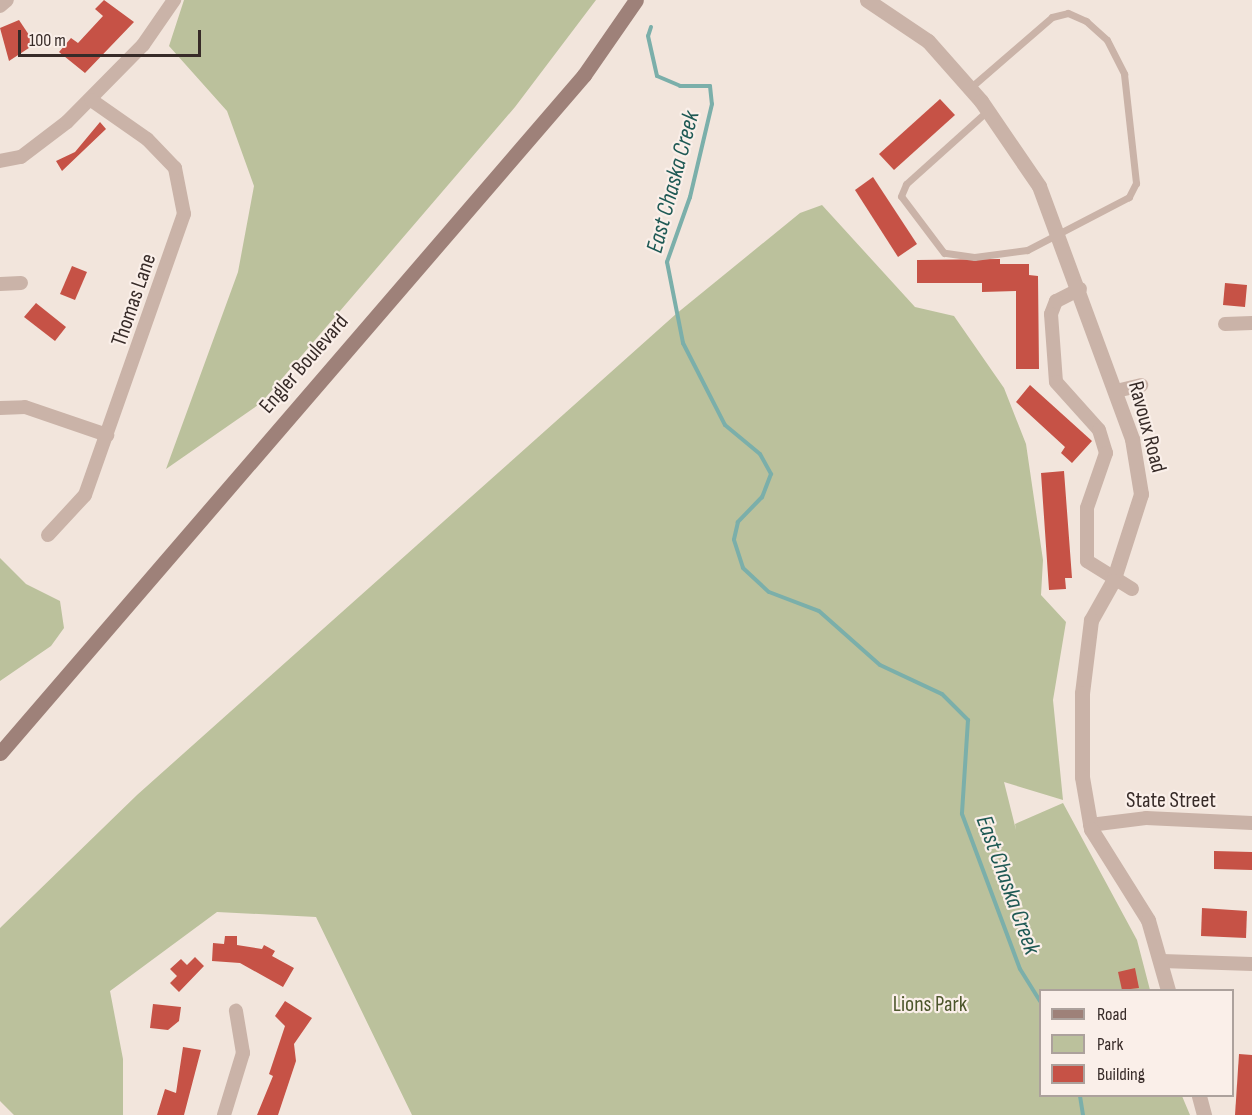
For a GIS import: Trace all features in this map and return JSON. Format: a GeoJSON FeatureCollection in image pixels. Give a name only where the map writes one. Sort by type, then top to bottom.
{"type":"FeatureCollection","features":[{"type":"Feature","properties":{"kind":"main road","name":"Engler Boulevard"},"geometry":{"type":"LineString","coordinates":[[0,753],[584,75],[636,0]]}},
{"type":"Feature","properties":{"kind":"street"},"geometry":{"type":"LineString","coordinates":[[0,6],[7,0]]}},
{"type":"Feature","properties":{"kind":"street"},"geometry":{"type":"LineString","coordinates":[[0,161],[21,157],[91,100],[143,45],[174,0]]}},
{"type":"Feature","properties":{"kind":"street","name":"Ravoux Road"},"geometry":{"type":"LineString","coordinates":[[867,0],[928,41],[970,88],[1039,186],[1080,289],[1132,439],[1141,494],[1113,582],[1091,620],[1082,693],[1082,777],[1090,825],[1148,920],[1162,961],[1168,989]]}},
{"type":"Feature","properties":{"kind":"street","name":"Thomas Lane"},"geometry":{"type":"LineString","coordinates":[[48,535],[85,495],[184,214],[175,168],[147,139],[91,100]]}},
{"type":"Feature","properties":{"kind":"street"},"geometry":{"type":"LineString","coordinates":[[0,284],[21,283]]}},
{"type":"Feature","properties":{"kind":"street"},"geometry":{"type":"LineString","coordinates":[[1080,289],[1056,301],[1051,314],[1056,382],[1099,430],[1106,453],[1087,508],[1087,561],[1113,582],[1132,589]]}},
{"type":"Feature","properties":{"kind":"street"},"geometry":{"type":"LineString","coordinates":[[1225,324],[1252,322]]}},
{"type":"Feature","properties":{"kind":"street"},"geometry":{"type":"LineString","coordinates":[[1116,391],[1141,385]]}},
{"type":"Feature","properties":{"kind":"street"},"geometry":{"type":"LineString","coordinates":[[0,408],[25,407],[107,435]]}},
{"type":"Feature","properties":{"kind":"street","name":"State Street"},"geometry":{"type":"LineString","coordinates":[[1090,825],[1146,818],[1252,823]]}},
{"type":"Feature","properties":{"kind":"street"},"geometry":{"type":"LineString","coordinates":[[1162,961],[1252,964]]}},
{"type":"Feature","properties":{"kind":"street"},"geometry":{"type":"LineString","coordinates":[[224,1115],[243,1053],[236,1011]]}},
{"type":"Feature","properties":{"kind":"street"},"geometry":{"type":"LineString","coordinates":[[1199,1097],[1204,1115]]}},
{"type":"Feature","properties":{"kind":"lane"},"geometry":{"type":"LineString","coordinates":[[970,88],[1052,17],[1068,13],[1107,40],[1124,74],[1136,183],[1129,197],[1110,211],[1057,232],[1027,250],[974,257],[944,253],[902,196],[906,184],[987,111]]}},
{"type":"Feature","properties":{"kind":"green space"},"geometry":{"type":"Polygon","coordinates":[[[184,0],[596,0],[515,107],[261,403],[166,469],[238,272],[254,186],[227,111],[169,46],[184,0]]]}},
{"type":"Feature","properties":{"kind":"green space","name":"Lions Park"},"geometry":{"type":"Polygon","coordinates":[[[822,205],[915,307],[954,316],[1004,388],[1026,444],[1043,560],[1041,595],[1066,622],[1053,700],[1063,800],[1004,782],[1016,830],[1015,824],[1063,803],[1137,940],[1150,989],[1039,989],[1039,1097],[1182,1097],[1190,1115],[412,1115],[316,917],[217,912],[110,991],[123,1059],[123,1115],[14,1115],[0,1101],[0,928],[137,795],[676,314],[800,213],[822,205]]]}},
{"type":"Feature","properties":{"kind":"green space"},"geometry":{"type":"Polygon","coordinates":[[[0,558],[26,584],[60,601],[64,628],[51,646],[0,681],[0,558]]]}},
{"type":"Feature","properties":{"kind":"building"},"geometry":{"type":"Polygon","coordinates":[[[104,0],[134,22],[85,73],[59,52],[71,38],[78,43],[103,16],[95,9],[104,0]]]}},
{"type":"Feature","properties":{"kind":"building"},"geometry":{"type":"Polygon","coordinates":[[[19,20],[35,44],[9,61],[0,28],[19,20]]]}},
{"type":"Feature","properties":{"kind":"building"},"geometry":{"type":"Polygon","coordinates":[[[940,99],[955,115],[894,170],[879,154],[940,99]]]}},
{"type":"Feature","properties":{"kind":"building"},"geometry":{"type":"Polygon","coordinates":[[[100,122],[106,129],[62,171],[56,161],[75,152],[100,122]]]}},
{"type":"Feature","properties":{"kind":"building"},"geometry":{"type":"Polygon","coordinates":[[[873,177],[917,244],[898,257],[855,190],[873,177]]]}},
{"type":"Feature","properties":{"kind":"building"},"geometry":{"type":"Polygon","coordinates":[[[1000,259],[1000,264],[1029,264],[1029,275],[1038,276],[1039,369],[1016,369],[1016,291],[982,292],[982,283],[917,283],[917,260],[1000,259]]]}},
{"type":"Feature","properties":{"kind":"building"},"geometry":{"type":"Polygon","coordinates":[[[72,266],[87,272],[75,300],[60,294],[72,266]]]}},
{"type":"Feature","properties":{"kind":"building"},"geometry":{"type":"Polygon","coordinates":[[[1225,283],[1247,285],[1245,307],[1223,305],[1225,283]]]}},
{"type":"Feature","properties":{"kind":"building"},"geometry":{"type":"Polygon","coordinates":[[[36,303],[66,327],[55,341],[24,317],[36,303]]]}},
{"type":"Feature","properties":{"kind":"building"},"geometry":{"type":"Polygon","coordinates":[[[1030,385],[1092,441],[1072,463],[1061,453],[1065,447],[1016,402],[1030,385]]]}},
{"type":"Feature","properties":{"kind":"building"},"geometry":{"type":"Polygon","coordinates":[[[1064,471],[1072,578],[1065,578],[1066,589],[1049,590],[1041,473],[1064,471]]]}},
{"type":"Feature","properties":{"kind":"building"},"geometry":{"type":"Polygon","coordinates":[[[1214,851],[1252,852],[1252,870],[1214,869],[1214,851]]]}},
{"type":"Feature","properties":{"kind":"building"},"geometry":{"type":"Polygon","coordinates":[[[1202,908],[1247,911],[1246,938],[1201,936],[1202,908]]]}},
{"type":"Feature","properties":{"kind":"building"},"geometry":{"type":"Polygon","coordinates":[[[225,936],[237,936],[237,945],[262,949],[264,945],[275,951],[272,956],[294,968],[283,987],[240,963],[212,961],[213,943],[224,944],[225,936]]]}},
{"type":"Feature","properties":{"kind":"building"},"geometry":{"type":"Polygon","coordinates":[[[195,957],[204,966],[179,992],[170,983],[177,976],[170,969],[181,959],[187,965],[195,957]]]}},
{"type":"Feature","properties":{"kind":"building"},"geometry":{"type":"Polygon","coordinates":[[[1135,968],[1139,988],[1122,989],[1118,972],[1135,968]]]}},
{"type":"Feature","properties":{"kind":"building"},"geometry":{"type":"Polygon","coordinates":[[[285,1001],[312,1018],[294,1044],[296,1061],[278,1115],[257,1115],[273,1076],[269,1074],[285,1026],[275,1016],[285,1001]]]}},
{"type":"Feature","properties":{"kind":"building"},"geometry":{"type":"Polygon","coordinates":[[[153,1004],[181,1007],[179,1021],[168,1030],[150,1028],[153,1004]]]}},
{"type":"Feature","properties":{"kind":"building"},"geometry":{"type":"Polygon","coordinates":[[[183,1047],[201,1050],[184,1115],[157,1115],[165,1089],[176,1093],[183,1047]]]}},
{"type":"Feature","properties":{"kind":"building"},"geometry":{"type":"Polygon","coordinates":[[[1239,1054],[1252,1055],[1252,1115],[1235,1115],[1239,1054]]]}},
{"type":"Feature","properties":{"kind":"waterway","name":"East Chaska Creek"},"geometry":{"type":"LineString","coordinates":[[651,27],[648,36],[657,76],[680,86],[710,86],[712,104],[690,197],[667,262],[683,343],[725,425],[760,454],[771,474],[762,497],[738,522],[734,540],[743,568],[769,592],[819,611],[880,665],[942,694],[968,720],[962,814],[1020,969],[1039,999]]}},
{"type":"Feature","properties":{"kind":"waterway","name":"East Chaska Creek"},"geometry":{"type":"LineString","coordinates":[[1080,1097],[1083,1115]]}}]}
